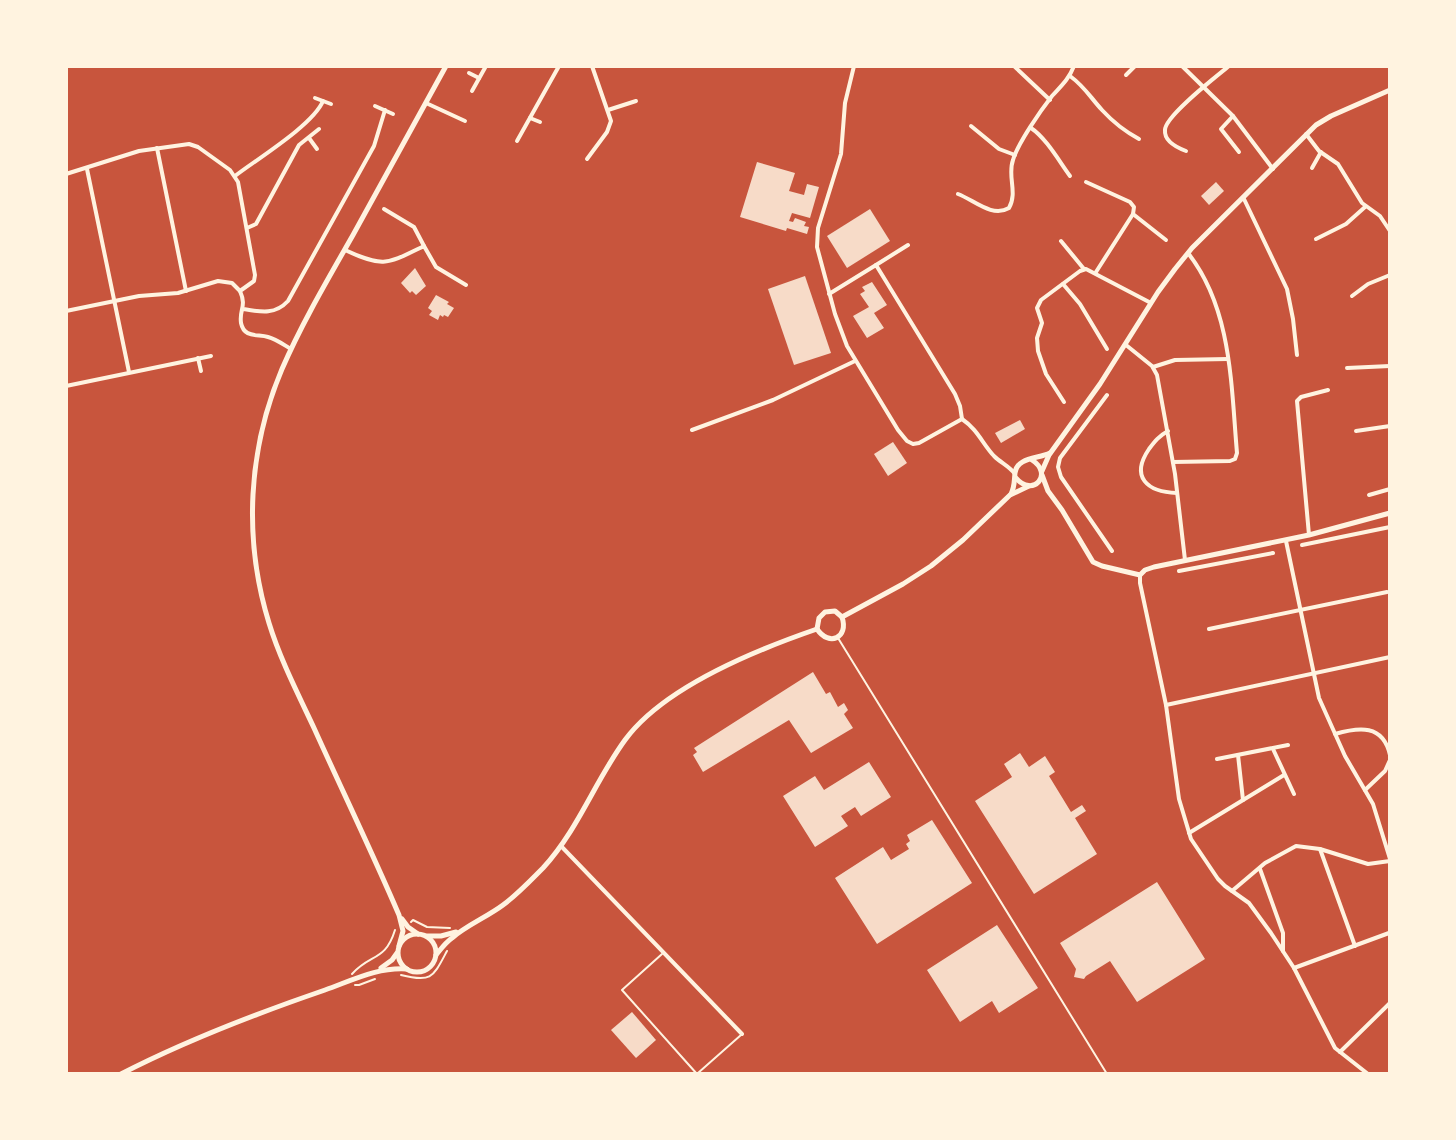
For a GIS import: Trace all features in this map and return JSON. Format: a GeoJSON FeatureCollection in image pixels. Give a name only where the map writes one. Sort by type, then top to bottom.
{"type":"FeatureCollection","features":[{"type":"Feature","properties":{"kind":"street"},"geometry":{"type":"LineString","coordinates":[[436,955],[433,943],[405,923],[398,911],[283,661],[260,591],[252,513],[256,457],[269,403],[291,349],[446,66]]}},
{"type":"Feature","properties":{"kind":"street"},"geometry":{"type":"LineString","coordinates":[[472,91],[486,66]]}},
{"type":"Feature","properties":{"kind":"street"},"geometry":{"type":"LineString","coordinates":[[517,141],[559,66]]}},
{"type":"Feature","properties":{"kind":"street"},"geometry":{"type":"LineString","coordinates":[[587,159],[611,121],[592,66]]}},
{"type":"Feature","properties":{"kind":"street"},"geometry":{"type":"LineString","coordinates":[[854,66],[845,103],[841,154],[817,234],[829,294],[841,333],[855,361],[909,443],[923,441],[962,419]]}},
{"type":"Feature","properties":{"kind":"street"},"geometry":{"type":"LineString","coordinates":[[1014,66],[1050,100]]}},
{"type":"Feature","properties":{"kind":"street"},"geometry":{"type":"LineString","coordinates":[[958,194],[999,212],[1009,208],[1014,192],[1011,170],[1015,155],[1074,66]]}},
{"type":"Feature","properties":{"kind":"street"},"geometry":{"type":"LineString","coordinates":[[1126,75],[1135,66]]}},
{"type":"Feature","properties":{"kind":"street"},"geometry":{"type":"LineString","coordinates":[[1182,66],[1233,116],[1273,169]]}},
{"type":"Feature","properties":{"kind":"street"},"geometry":{"type":"LineString","coordinates":[[1186,151],[1170,141],[1165,128],[1176,113],[1229,66]]}},
{"type":"Feature","properties":{"kind":"street"},"geometry":{"type":"LineString","coordinates":[[469,73],[479,78]]}},
{"type":"Feature","properties":{"kind":"street"},"geometry":{"type":"LineString","coordinates":[[1070,76],[1085,87],[1109,117],[1139,139]]}},
{"type":"Feature","properties":{"kind":"street"},"geometry":{"type":"LineString","coordinates":[[842,617],[931,566],[1010,495],[1039,482],[1051,452],[1188,253],[1306,134],[1326,119],[1390,90]]}},
{"type":"Feature","properties":{"kind":"street"},"geometry":{"type":"LineString","coordinates":[[315,98],[331,104]]}},
{"type":"Feature","properties":{"kind":"street"},"geometry":{"type":"LineString","coordinates":[[608,110],[638,100]]}},
{"type":"Feature","properties":{"kind":"street"},"geometry":{"type":"LineString","coordinates":[[235,176],[303,124],[318,111],[323,101]]}},
{"type":"Feature","properties":{"kind":"street"},"geometry":{"type":"LineString","coordinates":[[426,103],[465,121]]}},
{"type":"Feature","properties":{"kind":"street"},"geometry":{"type":"LineString","coordinates":[[375,106],[393,114]]}},
{"type":"Feature","properties":{"kind":"street"},"geometry":{"type":"LineString","coordinates":[[243,309],[267,313],[288,301],[374,146],[385,110]]}},
{"type":"Feature","properties":{"kind":"street"},"geometry":{"type":"LineString","coordinates":[[1233,116],[1221,130],[1239,152]]}},
{"type":"Feature","properties":{"kind":"street"},"geometry":{"type":"LineString","coordinates":[[530,118],[540,122]]}},
{"type":"Feature","properties":{"kind":"street"},"geometry":{"type":"LineString","coordinates":[[971,126],[999,149],[1015,155]]}},
{"type":"Feature","properties":{"kind":"street"},"geometry":{"type":"LineString","coordinates":[[1031,128],[1042,137],[1070,176]]}},
{"type":"Feature","properties":{"kind":"street"},"geometry":{"type":"LineString","coordinates":[[247,228],[256,224],[299,145],[319,129]]}},
{"type":"Feature","properties":{"kind":"street"},"geometry":{"type":"LineString","coordinates":[[1306,134],[1321,152],[1341,167],[1358,198],[1365,207],[1380,216],[1390,231]]}},
{"type":"Feature","properties":{"kind":"street"},"geometry":{"type":"LineString","coordinates":[[309,137],[317,149]]}},
{"type":"Feature","properties":{"kind":"street"},"geometry":{"type":"LineString","coordinates":[[66,174],[139,151],[194,145],[230,170],[238,182],[255,275],[254,281],[240,291]]}},
{"type":"Feature","properties":{"kind":"street"},"geometry":{"type":"LineString","coordinates":[[157,148],[186,291]]}},
{"type":"Feature","properties":{"kind":"street"},"geometry":{"type":"LineString","coordinates":[[1312,168],[1321,152]]}},
{"type":"Feature","properties":{"kind":"street"},"geometry":{"type":"LineString","coordinates":[[87,169],[129,372]]}},
{"type":"Feature","properties":{"kind":"street"},"geometry":{"type":"LineString","coordinates":[[1086,182],[1130,202],[1134,208],[1096,272]]}},
{"type":"Feature","properties":{"kind":"street"},"geometry":{"type":"LineString","coordinates":[[1244,199],[1287,289],[1297,355]]}},
{"type":"Feature","properties":{"kind":"street"},"geometry":{"type":"LineString","coordinates":[[1316,239],[1346,224],[1365,207]]}},
{"type":"Feature","properties":{"kind":"street"},"geometry":{"type":"LineString","coordinates":[[384,209],[414,227],[436,267],[466,285]]}},
{"type":"Feature","properties":{"kind":"street"},"geometry":{"type":"LineString","coordinates":[[1133,214],[1166,240]]}},
{"type":"Feature","properties":{"kind":"street"},"geometry":{"type":"LineString","coordinates":[[1061,241],[1084,269],[1096,272],[1151,303]]}},
{"type":"Feature","properties":{"kind":"street"},"geometry":{"type":"LineString","coordinates":[[829,294],[908,245]]}},
{"type":"Feature","properties":{"kind":"street"},"geometry":{"type":"LineString","coordinates":[[345,250],[383,262],[395,260],[424,246]]}},
{"type":"Feature","properties":{"kind":"street"},"geometry":{"type":"LineString","coordinates":[[1173,462],[1228,461],[1236,458],[1237,451],[1224,331],[1213,297],[1188,253]]}},
{"type":"Feature","properties":{"kind":"street"},"geometry":{"type":"LineString","coordinates":[[876,265],[955,394],[962,419],[975,429],[993,455],[1010,467],[1021,484],[1048,491]]}},
{"type":"Feature","properties":{"kind":"street"},"geometry":{"type":"LineString","coordinates":[[1064,402],[1045,371],[1036,344],[1042,323],[1037,310],[1039,304],[1084,269]]}},
{"type":"Feature","properties":{"kind":"street"},"geometry":{"type":"LineString","coordinates":[[1352,296],[1368,284],[1390,275]]}},
{"type":"Feature","properties":{"kind":"street"},"geometry":{"type":"LineString","coordinates":[[66,311],[139,296],[186,291],[224,281],[232,283],[240,291],[244,301],[242,324],[247,333],[267,337],[291,349]]}},
{"type":"Feature","properties":{"kind":"street"},"geometry":{"type":"LineString","coordinates":[[1063,284],[1080,304],[1107,349]]}},
{"type":"Feature","properties":{"kind":"street"},"geometry":{"type":"LineString","coordinates":[[1126,345],[1153,367],[1158,378],[1178,493],[1185,560]]}},
{"type":"Feature","properties":{"kind":"street"},"geometry":{"type":"LineString","coordinates":[[66,386],[211,356]]}},
{"type":"Feature","properties":{"kind":"street"},"geometry":{"type":"LineString","coordinates":[[198,358],[201,371]]}},
{"type":"Feature","properties":{"kind":"street"},"geometry":{"type":"LineString","coordinates":[[1153,367],[1175,360],[1228,359]]}},
{"type":"Feature","properties":{"kind":"street"},"geometry":{"type":"LineString","coordinates":[[692,430],[773,400],[855,361]]}},
{"type":"Feature","properties":{"kind":"street"},"geometry":{"type":"LineString","coordinates":[[1347,368],[1390,366]]}},
{"type":"Feature","properties":{"kind":"street"},"geometry":{"type":"LineString","coordinates":[[1309,535],[1298,398],[1328,390]]}},
{"type":"Feature","properties":{"kind":"street"},"geometry":{"type":"LineString","coordinates":[[1107,395],[1062,455],[1058,467],[1061,477],[1112,551]]}},
{"type":"Feature","properties":{"kind":"street"},"geometry":{"type":"LineString","coordinates":[[1087,403],[1096,410]]}},
{"type":"Feature","properties":{"kind":"street"},"geometry":{"type":"LineString","coordinates":[[1356,431],[1390,426]]}},
{"type":"Feature","properties":{"kind":"street"},"geometry":{"type":"LineString","coordinates":[[1168,431],[1155,440],[1142,460],[1140,470],[1153,489],[1178,493]]}},
{"type":"Feature","properties":{"kind":"street"},"geometry":{"type":"LineString","coordinates":[[1001,462],[1040,458],[1051,452]]}},
{"type":"Feature","properties":{"kind":"street"},"geometry":{"type":"LineString","coordinates":[[1029,459],[1038,464],[1048,491],[1093,562],[1140,575]]}},
{"type":"Feature","properties":{"kind":"street"},"geometry":{"type":"LineString","coordinates":[[1010,495],[1016,467],[1022,461]]}},
{"type":"Feature","properties":{"kind":"street"},"geometry":{"type":"LineString","coordinates":[[1369,495],[1390,489]]}},
{"type":"Feature","properties":{"kind":"street"},"geometry":{"type":"LineString","coordinates":[[1140,575],[1148,569],[1286,541],[1390,513]]}},
{"type":"Feature","properties":{"kind":"street"},"geometry":{"type":"LineString","coordinates":[[1348,525],[1350,535]]}},
{"type":"Feature","properties":{"kind":"street"},"geometry":{"type":"LineString","coordinates":[[1302,545],[1390,527]]}},
{"type":"Feature","properties":{"kind":"street"},"geometry":{"type":"LineString","coordinates":[[1232,891],[1259,868],[1293,847],[1320,849],[1368,864],[1390,861],[1377,812],[1334,734],[1321,703],[1286,541]]}},
{"type":"Feature","properties":{"kind":"street"},"geometry":{"type":"LineString","coordinates":[[1228,552],[1229,561]]}},
{"type":"Feature","properties":{"kind":"street"},"geometry":{"type":"LineString","coordinates":[[1179,571],[1273,553]]}},
{"type":"Feature","properties":{"kind":"street"},"geometry":{"type":"LineString","coordinates":[[1140,575],[1166,705],[1179,799],[1189,833],[1225,886],[1253,907],[1294,968],[1333,1043],[1368,1074]]}},
{"type":"Feature","properties":{"kind":"street"},"geometry":{"type":"LineString","coordinates":[[1209,629],[1387,592]]}},
{"type":"Feature","properties":{"kind":"street"},"geometry":{"type":"LineString","coordinates":[[835,611],[842,617],[845,626],[844,631],[831,639],[824,637],[817,629],[819,618],[825,612],[835,611]]}},
{"type":"Feature","properties":{"kind":"street"},"geometry":{"type":"LineString","coordinates":[[121,1074],[218,1029],[373,972],[392,968],[425,970],[446,942],[518,892],[561,846],[619,749],[647,716],[722,669],[777,643],[817,629]]}},
{"type":"Feature","properties":{"kind":"street"},"geometry":{"type":"LineString","coordinates":[[1166,705],[1390,657]]}},
{"type":"Feature","properties":{"kind":"street"},"geometry":{"type":"LineString","coordinates":[[1334,734],[1358,729],[1374,731],[1384,740],[1390,757],[1385,771],[1365,790]]}},
{"type":"Feature","properties":{"kind":"street"},"geometry":{"type":"LineString","coordinates":[[1217,759],[1288,745]]}},
{"type":"Feature","properties":{"kind":"street"},"geometry":{"type":"LineString","coordinates":[[1272,748],[1294,794]]}},
{"type":"Feature","properties":{"kind":"street"},"geometry":{"type":"LineString","coordinates":[[1238,755],[1243,800]]}},
{"type":"Feature","properties":{"kind":"street"},"geometry":{"type":"LineString","coordinates":[[1189,833],[1284,775]]}},
{"type":"Feature","properties":{"kind":"street"},"geometry":{"type":"LineString","coordinates":[[561,846],[742,1034]]}},
{"type":"Feature","properties":{"kind":"street"},"geometry":{"type":"LineString","coordinates":[[1320,849],[1355,946]]}},
{"type":"Feature","properties":{"kind":"street"},"geometry":{"type":"LineString","coordinates":[[1259,868],[1283,933],[1283,951]]}},
{"type":"Feature","properties":{"kind":"street"},"geometry":{"type":"LineString","coordinates":[[398,911],[403,931],[400,961],[407,969]]}},
{"type":"Feature","properties":{"kind":"street"},"geometry":{"type":"LineString","coordinates":[[373,972],[392,960],[409,935],[447,935],[466,928]]}},
{"type":"Feature","properties":{"kind":"street"},"geometry":{"type":"LineString","coordinates":[[1294,968],[1389,933]]}},
{"type":"Feature","properties":{"kind":"street"},"geometry":{"type":"LineString","coordinates":[[1340,1052],[1390,1003]]}},
{"type":"Feature","properties":{"kind":"lane"},"geometry":{"type":"LineString","coordinates":[[837,637],[1107,1074]]}},
{"type":"Feature","properties":{"kind":"lane"},"geometry":{"type":"LineString","coordinates":[[665,952],[622,990],[697,1074],[742,1034]]}},
{"type":"Feature","properties":{"kind":"building"},"geometry":{"type":"Polygon","coordinates":[[[757,162],[795,173],[789,191],[804,195],[807,184],[819,187],[810,218],[792,213],[789,221],[793,222],[795,218],[806,222],[804,226],[809,227],[807,234],[740,217],[757,162]]]}},
{"type":"Feature","properties":{"kind":"building"},"geometry":{"type":"Polygon","coordinates":[[[1216,182],[1224,191],[1209,205],[1201,196],[1216,182]]]}},
{"type":"Feature","properties":{"kind":"building"},"geometry":{"type":"Polygon","coordinates":[[[870,209],[890,241],[847,268],[827,236],[870,209]]]}},
{"type":"Feature","properties":{"kind":"building"},"geometry":{"type":"Polygon","coordinates":[[[415,268],[426,286],[416,295],[401,283],[415,268]]]}},
{"type":"Feature","properties":{"kind":"building"},"geometry":{"type":"Polygon","coordinates":[[[805,276],[831,353],[794,365],[768,289],[805,276]]]}},
{"type":"Feature","properties":{"kind":"building"},"geometry":{"type":"Polygon","coordinates":[[[872,282],[887,305],[874,313],[884,328],[867,338],[853,316],[869,307],[860,294],[865,291],[862,287],[872,282]]]}},
{"type":"Feature","properties":{"kind":"building"},"geometry":{"type":"Polygon","coordinates":[[[436,295],[454,308],[448,317],[440,315],[438,320],[429,315],[432,311],[428,308],[436,295]]]}},
{"type":"Feature","properties":{"kind":"building"},"geometry":{"type":"Polygon","coordinates":[[[1020,420],[1025,429],[1001,443],[995,433],[1020,420]]]}},
{"type":"Feature","properties":{"kind":"building"},"geometry":{"type":"Polygon","coordinates":[[[893,442],[907,463],[888,476],[874,454],[893,442]]]}},
{"type":"Feature","properties":{"kind":"building"},"geometry":{"type":"Polygon","coordinates":[[[813,672],[838,707],[844,703],[848,710],[844,714],[853,728],[811,753],[789,720],[703,772],[693,755],[697,752],[694,748],[813,672]]]}},
{"type":"Feature","properties":{"kind":"building"},"geometry":{"type":"Polygon","coordinates":[[[1020,753],[1029,767],[1045,756],[1055,772],[1049,776],[1071,812],[1082,805],[1086,811],[1075,818],[1097,854],[1034,894],[975,801],[1012,777],[1004,764],[1020,753]]]}},
{"type":"Feature","properties":{"kind":"building"},"geometry":{"type":"Polygon","coordinates":[[[869,762],[891,797],[861,816],[855,807],[841,816],[848,826],[815,847],[783,796],[815,776],[824,790],[869,762]]]}},
{"type":"Feature","properties":{"kind":"building"},"geometry":{"type":"Polygon","coordinates":[[[932,820],[972,883],[877,944],[835,878],[883,847],[891,860],[909,849],[907,835],[932,820]]]}},
{"type":"Feature","properties":{"kind":"building"},"geometry":{"type":"Polygon","coordinates":[[[1157,882],[1205,959],[1137,1002],[1110,961],[1084,979],[1074,977],[1076,969],[1060,943],[1157,882]]]}},
{"type":"Feature","properties":{"kind":"building"},"geometry":{"type":"Polygon","coordinates":[[[997,925],[1038,988],[999,1013],[992,1001],[960,1022],[927,970],[997,925]]]}},
{"type":"Feature","properties":{"kind":"building"},"geometry":{"type":"Polygon","coordinates":[[[632,1012],[656,1040],[636,1058],[611,1030],[632,1012]]]}}]}
